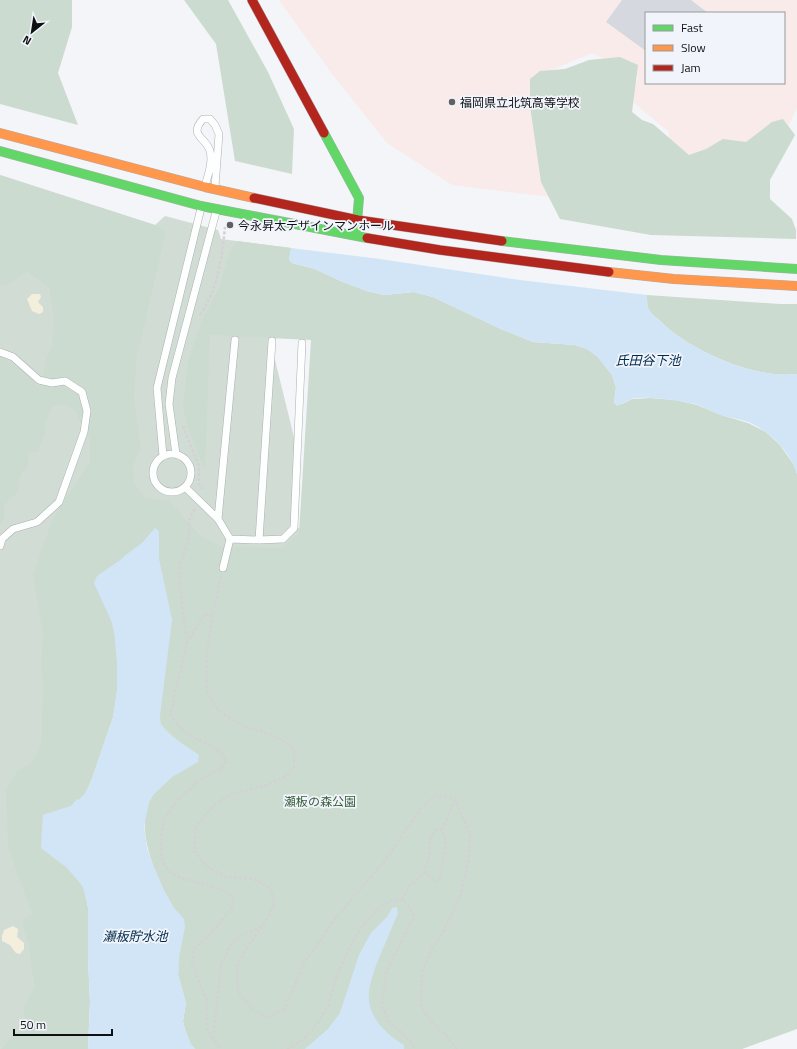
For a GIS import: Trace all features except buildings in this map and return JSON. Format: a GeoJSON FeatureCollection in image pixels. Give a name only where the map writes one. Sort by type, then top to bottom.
{"type":"FeatureCollection","features":[{"type":"Feature","properties":{"kind":"street"},"geometry":{"type":"LineString","coordinates":[[252,0],[359,198],[358,220],[355,236]]}},
{"type":"Feature","properties":{"kind":"street"},"geometry":{"type":"LineString","coordinates":[[0,133],[203,197],[218,197],[355,236],[440,250],[575,268],[674,279],[797,286]]}},
{"type":"Feature","properties":{"kind":"street"},"geometry":{"type":"LineString","coordinates":[[0,151],[203,197],[218,197],[473,238],[661,260],[797,269]]}},
{"type":"Feature","properties":{"kind":"lane"},"geometry":{"type":"LineString","coordinates":[[163,456],[157,388],[163,356],[210,169],[210,153],[208,146],[199,137],[197,132],[198,125],[203,119],[210,119],[215,125],[219,134],[218,197],[172,378],[169,404],[176,454]]}},
{"type":"Feature","properties":{"kind":"lane"},"geometry":{"type":"LineString","coordinates":[[218,519],[235,340]]}},
{"type":"Feature","properties":{"kind":"lane"},"geometry":{"type":"LineString","coordinates":[[260,540],[272,341]]}},
{"type":"Feature","properties":{"kind":"lane"},"geometry":{"type":"LineString","coordinates":[[230,538],[260,540],[283,539],[294,528],[302,343]]}},
{"type":"Feature","properties":{"kind":"lane"},"geometry":{"type":"LineString","coordinates":[[0,352],[13,357],[39,380],[52,383],[66,381],[82,392],[87,411],[84,432],[60,502],[37,522],[13,529],[2,539],[0,546]]}},
{"type":"Feature","properties":{"kind":"lane"},"geometry":{"type":"LineString","coordinates":[[176,454],[182,456],[190,465],[191,477],[184,487],[179,490],[167,491],[162,489],[154,478],[154,466],[163,456],[176,454]]}},
{"type":"Feature","properties":{"kind":"lane"},"geometry":{"type":"LineString","coordinates":[[184,487],[218,519],[230,538],[223,568]]}},
{"type":"Feature","properties":{"kind":"path"},"geometry":{"type":"LineString","coordinates":[[199,316],[208,304],[216,283],[225,226]]}},
{"type":"Feature","properties":{"kind":"path"},"geometry":{"type":"LineString","coordinates":[[182,422],[199,466],[199,484],[204,492],[190,517],[188,540],[180,566],[181,597],[187,643]]}},
{"type":"Feature","properties":{"kind":"path"},"geometry":{"type":"LineString","coordinates":[[223,568],[212,615],[206,661],[207,690],[216,707],[239,724],[280,738],[288,743],[294,750],[294,768],[286,776],[267,785],[229,795],[210,809],[196,827],[194,851],[206,866],[227,877],[253,879],[270,888],[273,894],[274,903],[269,916],[237,966],[238,993],[254,1010],[268,1018],[285,1008],[304,963],[335,919],[387,858],[421,808],[436,795],[455,800]]}},
{"type":"Feature","properties":{"kind":"path"},"geometry":{"type":"LineString","coordinates":[[212,615],[204,614],[187,643],[170,714],[179,727],[187,734],[222,753],[226,760],[219,771],[202,778],[175,802],[167,814],[163,825],[161,854],[163,863],[172,872],[187,879],[227,892],[234,897],[232,908],[205,940],[194,948],[192,963],[207,1001],[207,1028],[221,1049]]}},
{"type":"Feature","properties":{"kind":"path"},"geometry":{"type":"LineString","coordinates":[[425,872],[435,882],[441,877],[441,867],[446,847],[446,838],[442,830],[455,800]]}},
{"type":"Feature","properties":{"kind":"path"},"geometry":{"type":"LineString","coordinates":[[455,800],[470,835],[470,859],[461,895],[442,934],[432,948],[422,972],[421,997],[422,1008],[427,1017],[446,1035],[457,1049]]}},
{"type":"Feature","properties":{"kind":"path"},"geometry":{"type":"LineString","coordinates":[[402,900],[409,886],[425,872],[432,835],[437,829],[442,830]]}},
{"type":"Feature","properties":{"kind":"path"},"geometry":{"type":"LineString","coordinates":[[287,1049],[297,1045],[316,1026],[328,1006],[336,977],[352,945],[368,919],[384,904],[394,899],[402,900],[410,906],[414,916],[386,973],[382,1007],[390,1022],[406,1036],[416,1049]]}},
{"type":"Feature","properties":{"kind":"path"},"geometry":{"type":"LineString","coordinates":[[213,1039],[221,965],[230,945],[243,934],[261,928]]}},
{"type":"Feature","properties":{"kind":"shaded area","name":"福岡県立北筑高等学校"},"geometry":{"type":"Polygon","coordinates":[[[279,0],[797,0],[797,108],[769,167],[669,161],[669,132],[627,97],[639,77],[592,53],[549,71],[551,197],[452,185],[387,143],[333,75],[279,0]]]}},
{"type":"Feature","properties":{"kind":"green space"},"geometry":{"type":"Polygon","coordinates":[[[0,0],[72,0],[72,27],[58,73],[78,125],[0,104],[0,0]]]}},
{"type":"Feature","properties":{"kind":"green space"},"geometry":{"type":"Polygon","coordinates":[[[184,0],[228,0],[268,72],[294,129],[292,174],[235,161],[216,44],[184,0]]]}},
{"type":"Feature","properties":{"kind":"green space"},"geometry":{"type":"Polygon","coordinates":[[[620,57],[638,65],[632,112],[642,120],[653,124],[689,155],[706,149],[723,139],[746,142],[772,122],[783,119],[795,135],[770,180],[770,199],[792,219],[796,230],[796,239],[651,235],[560,219],[541,182],[530,106],[530,79],[540,71],[565,69],[589,60],[620,57]]]}},
{"type":"Feature","properties":{"kind":"green space","name":"瀬板の森公園"},"geometry":{"type":"Polygon","coordinates":[[[0,175],[155,225],[165,216],[218,230],[221,239],[291,248],[273,352],[295,441],[291,525],[305,530],[471,803],[404,1049],[404,1045],[305,1049],[195,1049],[103,606],[117,691],[113,717],[86,792],[88,1049],[0,1049],[0,175]]]}},
{"type":"Feature","properties":{"kind":"green space","name":"瀬板の森公園"},"geometry":{"type":"Polygon","coordinates":[[[0,175],[155,225],[166,232],[137,356],[134,397],[141,447],[133,467],[134,482],[145,498],[169,501],[201,536],[220,546],[282,548],[299,533],[311,340],[210,335],[205,471],[187,426],[183,405],[188,362],[202,319],[220,285],[229,253],[237,241],[291,248],[289,259],[292,263],[315,269],[367,291],[384,295],[414,292],[433,297],[501,329],[533,342],[575,345],[587,349],[598,357],[612,375],[616,387],[614,403],[622,404],[632,399],[650,398],[676,400],[697,405],[721,415],[748,423],[766,432],[780,445],[794,465],[797,474],[797,1029],[742,1049],[404,1049],[404,1045],[397,1041],[378,1023],[369,1000],[369,991],[374,972],[398,913],[392,908],[387,917],[371,933],[359,955],[340,1013],[328,1029],[305,1049],[195,1049],[191,1045],[185,1030],[183,1021],[186,1002],[178,975],[184,919],[177,912],[160,884],[145,836],[147,807],[153,795],[168,780],[197,762],[195,752],[183,744],[161,724],[160,715],[172,620],[159,559],[159,531],[107,569],[94,583],[111,620],[114,631],[117,662],[117,691],[113,717],[92,779],[86,792],[71,806],[43,814],[41,838],[53,858],[66,867],[83,887],[88,907],[90,1002],[88,1049],[1,1049],[10,1039],[27,1025],[23,1008],[35,986],[29,945],[22,921],[32,914],[8,847],[6,797],[6,788],[18,770],[32,763],[41,746],[43,683],[41,665],[43,635],[33,575],[52,520],[90,461],[90,440],[74,410],[63,404],[52,407],[45,425],[45,434],[38,452],[28,453],[28,466],[21,474],[17,493],[4,505],[4,518],[0,525],[0,355],[21,369],[39,387],[44,373],[45,362],[52,346],[54,320],[49,288],[27,271],[8,285],[0,286],[0,175]]]}},
{"type":"Feature","properties":{"kind":"green space"},"geometry":{"type":"Polygon","coordinates":[[[647,295],[797,304],[797,374],[780,375],[762,372],[722,360],[703,351],[670,330],[652,314],[648,307],[647,295]]]}},
{"type":"Feature","properties":{"kind":"sand"},"geometry":{"type":"Polygon","coordinates":[[[32,294],[40,294],[41,297],[38,302],[43,307],[43,312],[39,314],[32,311],[27,299],[32,294]]]}},
{"type":"Feature","properties":{"kind":"sand"},"geometry":{"type":"Polygon","coordinates":[[[13,926],[18,929],[17,937],[24,943],[24,949],[20,954],[16,953],[10,945],[2,941],[4,930],[13,926]]]}},
{"type":"Feature","properties":{"kind":"water","name":"氏田谷下池"},"geometry":{"type":"Polygon","coordinates":[[[291,248],[380,259],[520,280],[647,295],[648,307],[652,314],[670,330],[703,351],[722,360],[762,372],[780,375],[797,374],[797,474],[789,457],[778,443],[764,431],[748,422],[721,415],[695,404],[681,401],[637,398],[631,399],[617,406],[614,403],[616,387],[612,375],[598,357],[587,349],[575,345],[533,342],[501,329],[433,297],[414,292],[384,295],[367,291],[315,269],[292,263],[289,259],[291,248]]]}},
{"type":"Feature","properties":{"kind":"water","name":"瀬板貯水池"},"geometry":{"type":"Polygon","coordinates":[[[155,528],[159,531],[159,559],[172,620],[160,722],[173,737],[199,755],[198,762],[172,777],[153,795],[149,803],[144,826],[147,848],[151,860],[164,890],[174,908],[184,919],[185,927],[179,957],[178,975],[186,1002],[183,1021],[185,1030],[191,1045],[195,1049],[88,1049],[90,1002],[88,907],[83,887],[76,878],[66,867],[41,848],[43,815],[71,806],[86,792],[92,779],[113,717],[117,691],[117,662],[114,631],[111,620],[94,583],[97,576],[142,543],[155,528]]]}},
{"type":"Feature","properties":{"kind":"water"},"geometry":{"type":"Polygon","coordinates":[[[397,907],[398,913],[372,976],[369,1000],[378,1023],[397,1041],[404,1045],[404,1049],[305,1049],[328,1029],[340,1013],[359,955],[371,933],[387,917],[392,908],[397,907]]]}},
{"type":"Feature","properties":{"kind":"traffic: fast"},"geometry":{"type":"LineString","coordinates":[[324,133],[359,198],[356,234]]}},
{"type":"Feature","properties":{"kind":"traffic: fast"},"geometry":{"type":"LineString","coordinates":[[0,151],[201,206],[367,238]]}},
{"type":"Feature","properties":{"kind":"traffic: fast"},"geometry":{"type":"LineString","coordinates":[[502,241],[661,260],[797,269]]}},
{"type":"Feature","properties":{"kind":"traffic: slow"},"geometry":{"type":"LineString","coordinates":[[0,133],[205,187],[254,198]]}},
{"type":"Feature","properties":{"kind":"traffic: slow"},"geometry":{"type":"LineString","coordinates":[[609,272],[674,279],[797,286]]}},
{"type":"Feature","properties":{"kind":"traffic: jam"},"geometry":{"type":"LineString","coordinates":[[252,0],[324,133]]}},
{"type":"Feature","properties":{"kind":"traffic: jam"},"geometry":{"type":"LineString","coordinates":[[254,198],[358,220],[502,241]]}},
{"type":"Feature","properties":{"kind":"traffic: jam"},"geometry":{"type":"LineString","coordinates":[[367,238],[440,250],[609,272]]}},
{"type":"Feature","properties":{"kind":"place","name":"福岡県立北筑高等学校"},"geometry":{"type":"Point","coordinates":[452,102]}},
{"type":"Feature","properties":{"kind":"place","name":"今永昇太デザインマンホール"},"geometry":{"type":"Point","coordinates":[230,225]}}]}
